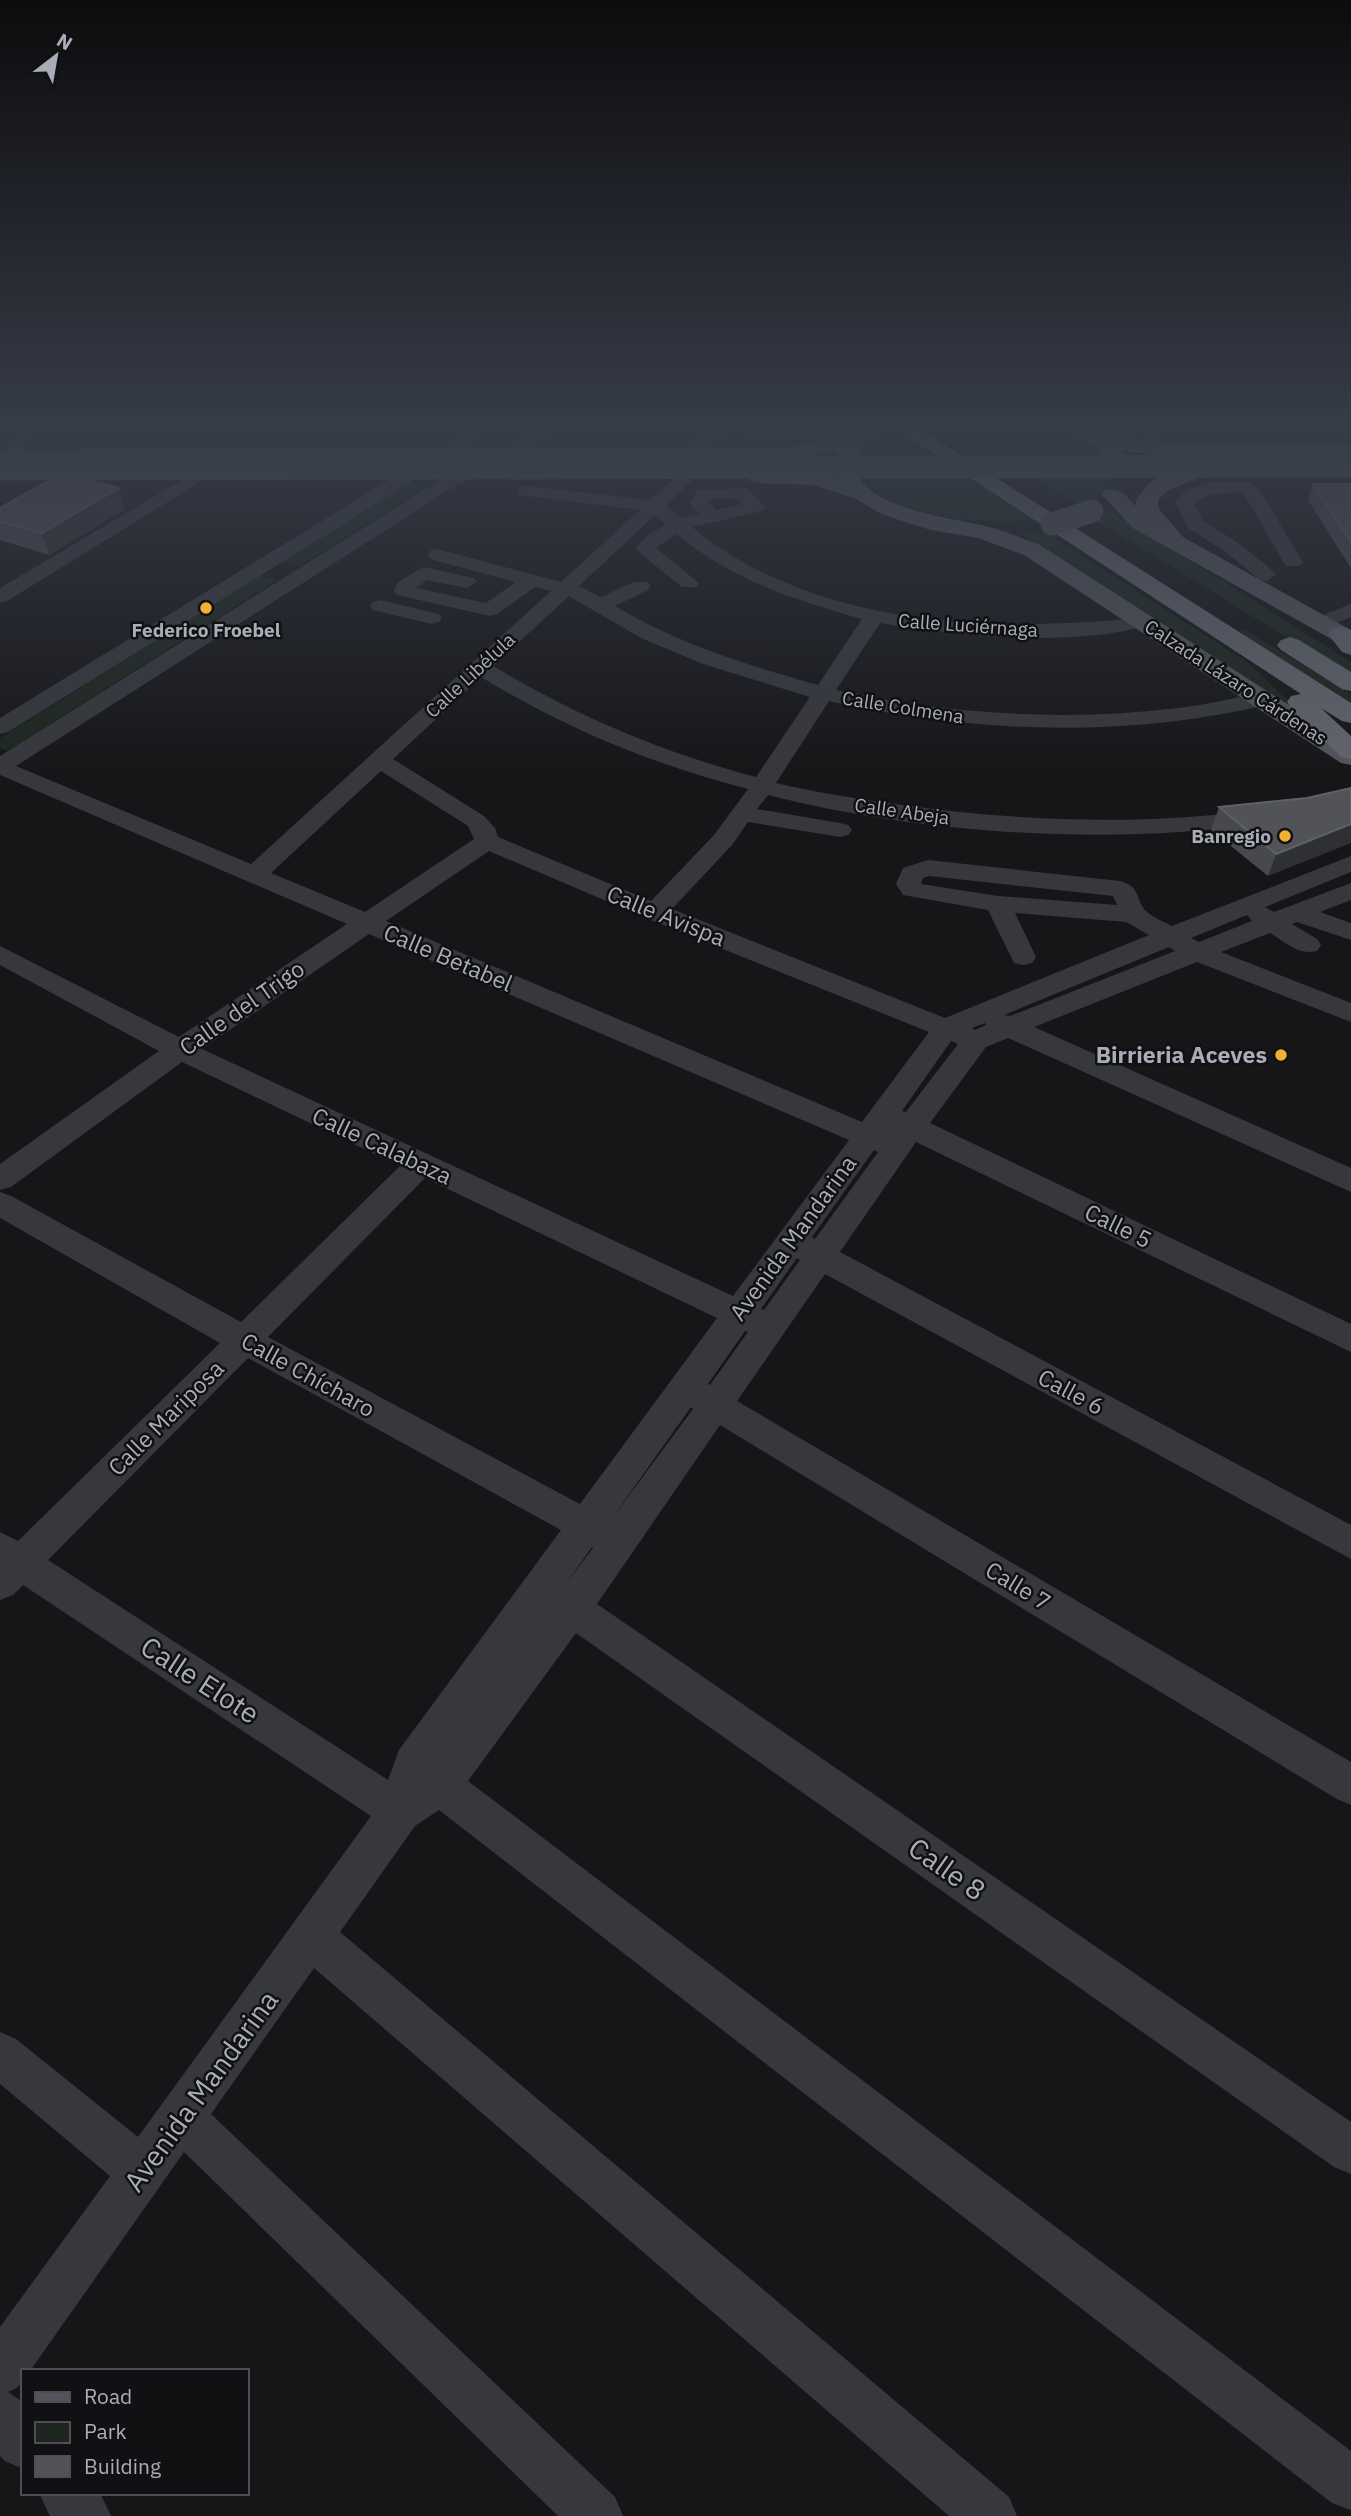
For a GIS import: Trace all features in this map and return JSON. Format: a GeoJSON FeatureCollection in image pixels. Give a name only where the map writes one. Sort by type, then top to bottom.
{"type":"FeatureCollection","features":[{"type":"Feature","properties":{"kind":"highway","name":"Calzada Lázaro Cárdenas"},"geometry":{"type":"LineString","coordinates":[[1075,540],[1351,715]]}},
{"type":"Feature","properties":{"kind":"highway"},"geometry":{"type":"LineString","coordinates":[[1269,632],[1351,683]]}},
{"type":"Feature","properties":{"kind":"highway"},"geometry":{"type":"LineString","coordinates":[[1238,643],[1351,751]]}},
{"type":"Feature","properties":{"kind":"main road","name":"Calzada Lázaro Cárdenas"},"geometry":{"type":"LineString","coordinates":[[1006,540],[1032,550],[1351,757]]}},
{"type":"Feature","properties":{"kind":"main road"},"geometry":{"type":"LineString","coordinates":[[1171,540],[1258,580],[1341,636]]}},
{"type":"Feature","properties":{"kind":"main road"},"geometry":{"type":"LineString","coordinates":[[1178,540],[1186,549]]}},
{"type":"Feature","properties":{"kind":"street"},"geometry":{"type":"LineString","coordinates":[[0,597],[92,540]]}},
{"type":"Feature","properties":{"kind":"street"},"geometry":{"type":"LineString","coordinates":[[0,727],[302,540]]}},
{"type":"Feature","properties":{"kind":"street"},"geometry":{"type":"LineString","coordinates":[[0,767],[355,540]]}},
{"type":"Feature","properties":{"kind":"street","name":"Calle Libélula"},"geometry":{"type":"LineString","coordinates":[[254,875],[478,667],[502,634],[565,588],[617,540]]}},
{"type":"Feature","properties":{"kind":"street"},"geometry":{"type":"LineString","coordinates":[[654,540],[645,549],[689,583]]}},
{"type":"Feature","properties":{"kind":"street","name":"Calle Luciérnaga"},"geometry":{"type":"LineString","coordinates":[[698,540],[721,558],[768,583],[874,616],[917,624],[1005,631],[1106,628],[1142,621]]}},
{"type":"Feature","properties":{"kind":"street"},"geometry":{"type":"LineString","coordinates":[[1221,540],[1230,546],[1258,580],[1293,562],[1296,552],[1292,540]]}},
{"type":"Feature","properties":{"kind":"street"},"geometry":{"type":"LineString","coordinates":[[1280,540],[1293,562]]}},
{"type":"Feature","properties":{"kind":"street","name":"Calle Colmena"},"geometry":{"type":"LineString","coordinates":[[437,555],[565,588],[590,598],[648,634],[747,672],[824,694],[919,712],[1049,722],[1178,715],[1262,699]]}},
{"type":"Feature","properties":{"kind":"street"},"geometry":{"type":"LineString","coordinates":[[262,565],[296,577]]}},
{"type":"Feature","properties":{"kind":"street"},"geometry":{"type":"LineString","coordinates":[[516,594],[531,580]]}},
{"type":"Feature","properties":{"kind":"street"},"geometry":{"type":"LineString","coordinates":[[600,605],[640,586]]}},
{"type":"Feature","properties":{"kind":"street"},"geometry":{"type":"LineString","coordinates":[[380,606],[455,624]]}},
{"type":"Feature","properties":{"kind":"street"},"geometry":{"type":"LineString","coordinates":[[1341,636],[1351,610]]}},
{"type":"Feature","properties":{"kind":"street"},"geometry":{"type":"LineString","coordinates":[[655,912],[708,857],[743,814],[874,616]]}},
{"type":"Feature","properties":{"kind":"street","name":"Calle Abeja"},"geometry":{"type":"LineString","coordinates":[[478,667],[524,695],[590,728],[670,759],[762,786],[850,804],[1004,824],[1143,826],[1282,814]]}},
{"type":"Feature","properties":{"kind":"street"},"geometry":{"type":"LineString","coordinates":[[378,759],[476,821],[483,828],[486,842]]}},
{"type":"Feature","properties":{"kind":"street","name":"Calle Betabel"},"geometry":{"type":"LineString","coordinates":[[0,767],[366,923],[890,1131]]}},
{"type":"Feature","properties":{"kind":"street"},"geometry":{"type":"LineString","coordinates":[[743,814],[840,830]]}},
{"type":"Feature","properties":{"kind":"street","name":"Calle Avispa"},"geometry":{"type":"LineString","coordinates":[[486,842],[655,912],[967,1027],[1008,1026],[1351,1181]]}},
{"type":"Feature","properties":{"kind":"street","name":"Calle del Trigo"},"geometry":{"type":"LineString","coordinates":[[0,1179],[180,1050],[486,842]]}},
{"type":"Feature","properties":{"kind":"street"},"geometry":{"type":"LineString","coordinates":[[967,1027],[1246,905],[1351,863]]}},
{"type":"Feature","properties":{"kind":"street"},"geometry":{"type":"LineString","coordinates":[[1132,914],[1126,892],[1112,887],[928,868],[916,870],[908,879],[912,890],[920,892],[998,904],[1132,914],[1198,953],[1351,1013]]}},
{"type":"Feature","properties":{"kind":"street"},"geometry":{"type":"LineString","coordinates":[[1008,1026],[1351,891]]}},
{"type":"Feature","properties":{"kind":"street"},"geometry":{"type":"LineString","coordinates":[[998,904],[1023,957]]}},
{"type":"Feature","properties":{"kind":"street"},"geometry":{"type":"LineString","coordinates":[[1246,905],[1308,945]]}},
{"type":"Feature","properties":{"kind":"street"},"geometry":{"type":"LineString","coordinates":[[1297,913],[1351,932]]}},
{"type":"Feature","properties":{"kind":"street","name":"Calle Calabaza"},"geometry":{"type":"LineString","coordinates":[[0,954],[180,1050],[769,1328]]}},
{"type":"Feature","properties":{"kind":"street","name":"Avenida Mandarina"},"geometry":{"type":"LineString","coordinates":[[0,2370],[400,1811],[413,1763],[556,1600],[618,1543],[700,1396],[738,1312],[805,1248],[967,1027]]}},
{"type":"Feature","properties":{"kind":"street","name":"Calle 5"},"geometry":{"type":"LineString","coordinates":[[890,1131],[1351,1339]]}},
{"type":"Feature","properties":{"kind":"street","name":"Calle Mariposa"},"geometry":{"type":"LineString","coordinates":[[7,1565],[244,1340],[421,1164]]}},
{"type":"Feature","properties":{"kind":"street","name":"Calle Chícharo"},"geometry":{"type":"LineString","coordinates":[[0,1203],[244,1340],[618,1543]]}},
{"type":"Feature","properties":{"kind":"street","name":"Avenida Mandarina"},"geometry":{"type":"LineString","coordinates":[[400,1811],[440,1785],[556,1600],[584,1525],[700,1396],[769,1328],[805,1248]]}},
{"type":"Feature","properties":{"kind":"street","name":"Calle 6"},"geometry":{"type":"LineString","coordinates":[[805,1248],[1351,1543]]}},
{"type":"Feature","properties":{"kind":"street","name":"Calle 7"},"geometry":{"type":"LineString","coordinates":[[700,1396],[1351,1786]]}},
{"type":"Feature","properties":{"kind":"street","name":"Calle Elote"},"geometry":{"type":"LineString","coordinates":[[7,1565],[400,1811]]}},
{"type":"Feature","properties":{"kind":"street","name":"Calle 8"},"geometry":{"type":"LineString","coordinates":[[556,1600],[1351,2150]]}},
{"type":"Feature","properties":{"kind":"street"},"geometry":{"type":"LineString","coordinates":[[440,1785],[1351,2484]]}},
{"type":"Feature","properties":{"kind":"street"},"geometry":{"type":"LineString","coordinates":[[311,1936],[990,2516]]}},
{"type":"Feature","properties":{"kind":"street"},"geometry":{"type":"LineString","coordinates":[[0,2055],[143,2172]]}},
{"type":"Feature","properties":{"kind":"street"},"geometry":{"type":"LineString","coordinates":[[181,2117],[596,2516]]}},
{"type":"Feature","properties":{"kind":"street"},"geometry":{"type":"LineString","coordinates":[[0,2415],[21,2440]]}},
{"type":"Feature","properties":{"kind":"street"},"geometry":{"type":"LineString","coordinates":[[67,2495],[84,2516]]}},
{"type":"Feature","properties":{"kind":"green space"},"geometry":{"type":"Polygon","coordinates":[[[315,540],[340,540],[299,566],[282,561],[315,540]]]}},
{"type":"Feature","properties":{"kind":"green space"},"geometry":{"type":"Polygon","coordinates":[[[1029,540],[1058,540],[1247,662],[1312,723],[1029,540]]]}},
{"type":"Feature","properties":{"kind":"green space"},"geometry":{"type":"Polygon","coordinates":[[[1129,540],[1158,540],[1351,662],[1351,677],[1129,540]]]}},
{"type":"Feature","properties":{"kind":"green space"},"geometry":{"type":"Polygon","coordinates":[[[260,575],[277,580],[8,751],[0,748],[0,738],[260,575]]]}},
{"type":"Feature","properties":{"kind":"green space"},"geometry":{"type":"Polygon","coordinates":[[[1245,630],[1351,694],[1351,706],[1236,633],[1245,630]]]}},
{"type":"Feature","properties":{"kind":"building"},"geometry":{"type":"Polygon","coordinates":[[[1351,788],[1351,824],[1276,854],[1219,807],[1307,798],[1351,788]]]}},
{"type":"Feature","properties":{"kind":"place","name":"Federico Froebel"},"geometry":{"type":"Point","coordinates":[206,608]}},
{"type":"Feature","properties":{"kind":"place","name":"Banregio"},"geometry":{"type":"Point","coordinates":[1285,836]}},
{"type":"Feature","properties":{"kind":"place","name":"Birrieria Aceves"},"geometry":{"type":"Point","coordinates":[1281,1055]}}]}
